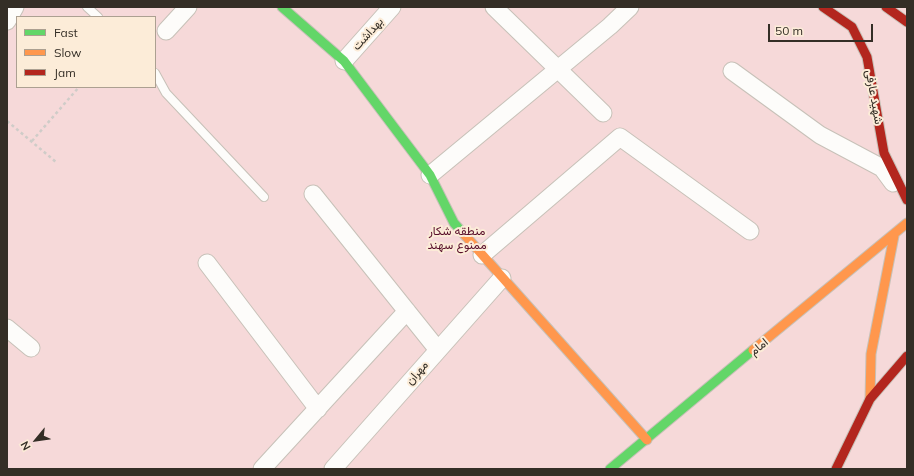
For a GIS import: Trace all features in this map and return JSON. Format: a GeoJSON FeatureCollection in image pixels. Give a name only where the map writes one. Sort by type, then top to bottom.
{"type":"FeatureCollection","features":[{"type":"Feature","properties":{"kind":"street"},"geometry":{"type":"LineString","coordinates":[[7,21],[15,7]]}},
{"type":"Feature","properties":{"kind":"street"},"geometry":{"type":"LineString","coordinates":[[166,31],[188,7]]}},
{"type":"Feature","properties":{"kind":"street"},"geometry":{"type":"LineString","coordinates":[[282,7],[344,61],[430,175],[454,223],[647,440]]}},
{"type":"Feature","properties":{"kind":"street","name":"بهداشت"},"geometry":{"type":"LineString","coordinates":[[344,61],[392,7]]}},
{"type":"Feature","properties":{"kind":"street"},"geometry":{"type":"LineString","coordinates":[[494,7],[603,114]]}},
{"type":"Feature","properties":{"kind":"street"},"geometry":{"type":"LineString","coordinates":[[430,175],[556,69],[610,26],[630,7]]}},
{"type":"Feature","properties":{"kind":"street","name":"شهید عارفی"},"geometry":{"type":"LineString","coordinates":[[823,7],[852,27],[867,57],[884,154],[907,201]]}},
{"type":"Feature","properties":{"kind":"street"},"geometry":{"type":"LineString","coordinates":[[886,7],[907,22]]}},
{"type":"Feature","properties":{"kind":"street"},"geometry":{"type":"LineString","coordinates":[[732,71],[820,135],[882,168],[907,201]]}},
{"type":"Feature","properties":{"kind":"street"},"geometry":{"type":"LineString","coordinates":[[482,255],[620,137],[750,231]]}},
{"type":"Feature","properties":{"kind":"street"},"geometry":{"type":"LineString","coordinates":[[313,194],[438,350]]}},
{"type":"Feature","properties":{"kind":"street","name":"امام"},"geometry":{"type":"LineString","coordinates":[[610,469],[894,236],[907,223]]}},
{"type":"Feature","properties":{"kind":"street"},"geometry":{"type":"LineString","coordinates":[[870,399],[871,354],[894,236]]}},
{"type":"Feature","properties":{"kind":"street"},"geometry":{"type":"LineString","coordinates":[[207,263],[318,409]]}},
{"type":"Feature","properties":{"kind":"street","name":"مهران"},"geometry":{"type":"LineString","coordinates":[[333,469],[502,278]]}},
{"type":"Feature","properties":{"kind":"street"},"geometry":{"type":"LineString","coordinates":[[262,469],[407,311]]}},
{"type":"Feature","properties":{"kind":"street"},"geometry":{"type":"LineString","coordinates":[[7,328],[31,348]]}},
{"type":"Feature","properties":{"kind":"street"},"geometry":{"type":"LineString","coordinates":[[836,469],[870,399],[907,356]]}},
{"type":"Feature","properties":{"kind":"lane"},"geometry":{"type":"LineString","coordinates":[[87,7],[97,16]]}},
{"type":"Feature","properties":{"kind":"lane"},"geometry":{"type":"LineString","coordinates":[[156,75],[166,93],[264,197]]}},
{"type":"Feature","properties":{"kind":"path"},"geometry":{"type":"LineString","coordinates":[[32,141],[78,88]]}},
{"type":"Feature","properties":{"kind":"path"},"geometry":{"type":"LineString","coordinates":[[7,121],[56,162]]}},
{"type":"Feature","properties":{"kind":"green space","name":"منطقه شکار ممنوع سهند"},"geometry":{"type":"Polygon","coordinates":[[[7,7],[907,7],[907,469],[7,469],[7,7]]]}},
{"type":"Feature","properties":{"kind":"traffic: fast"},"geometry":{"type":"LineString","coordinates":[[282,7],[344,61],[430,175],[454,223],[462,232]]}},
{"type":"Feature","properties":{"kind":"traffic: fast"},"geometry":{"type":"LineString","coordinates":[[610,469],[753,350]]}},
{"type":"Feature","properties":{"kind":"traffic: slow"},"geometry":{"type":"LineString","coordinates":[[753,350],[907,223]]}},
{"type":"Feature","properties":{"kind":"traffic: slow"},"geometry":{"type":"LineString","coordinates":[[462,232],[647,440]]}},
{"type":"Feature","properties":{"kind":"traffic: slow"},"geometry":{"type":"LineString","coordinates":[[870,399],[871,354],[894,236]]}},
{"type":"Feature","properties":{"kind":"traffic: jam"},"geometry":{"type":"LineString","coordinates":[[823,7],[852,27],[867,57],[884,153],[907,200]]}},
{"type":"Feature","properties":{"kind":"traffic: jam"},"geometry":{"type":"LineString","coordinates":[[886,7],[907,22]]}},
{"type":"Feature","properties":{"kind":"traffic: jam"},"geometry":{"type":"LineString","coordinates":[[836,469],[870,399],[907,356]]}}]}
